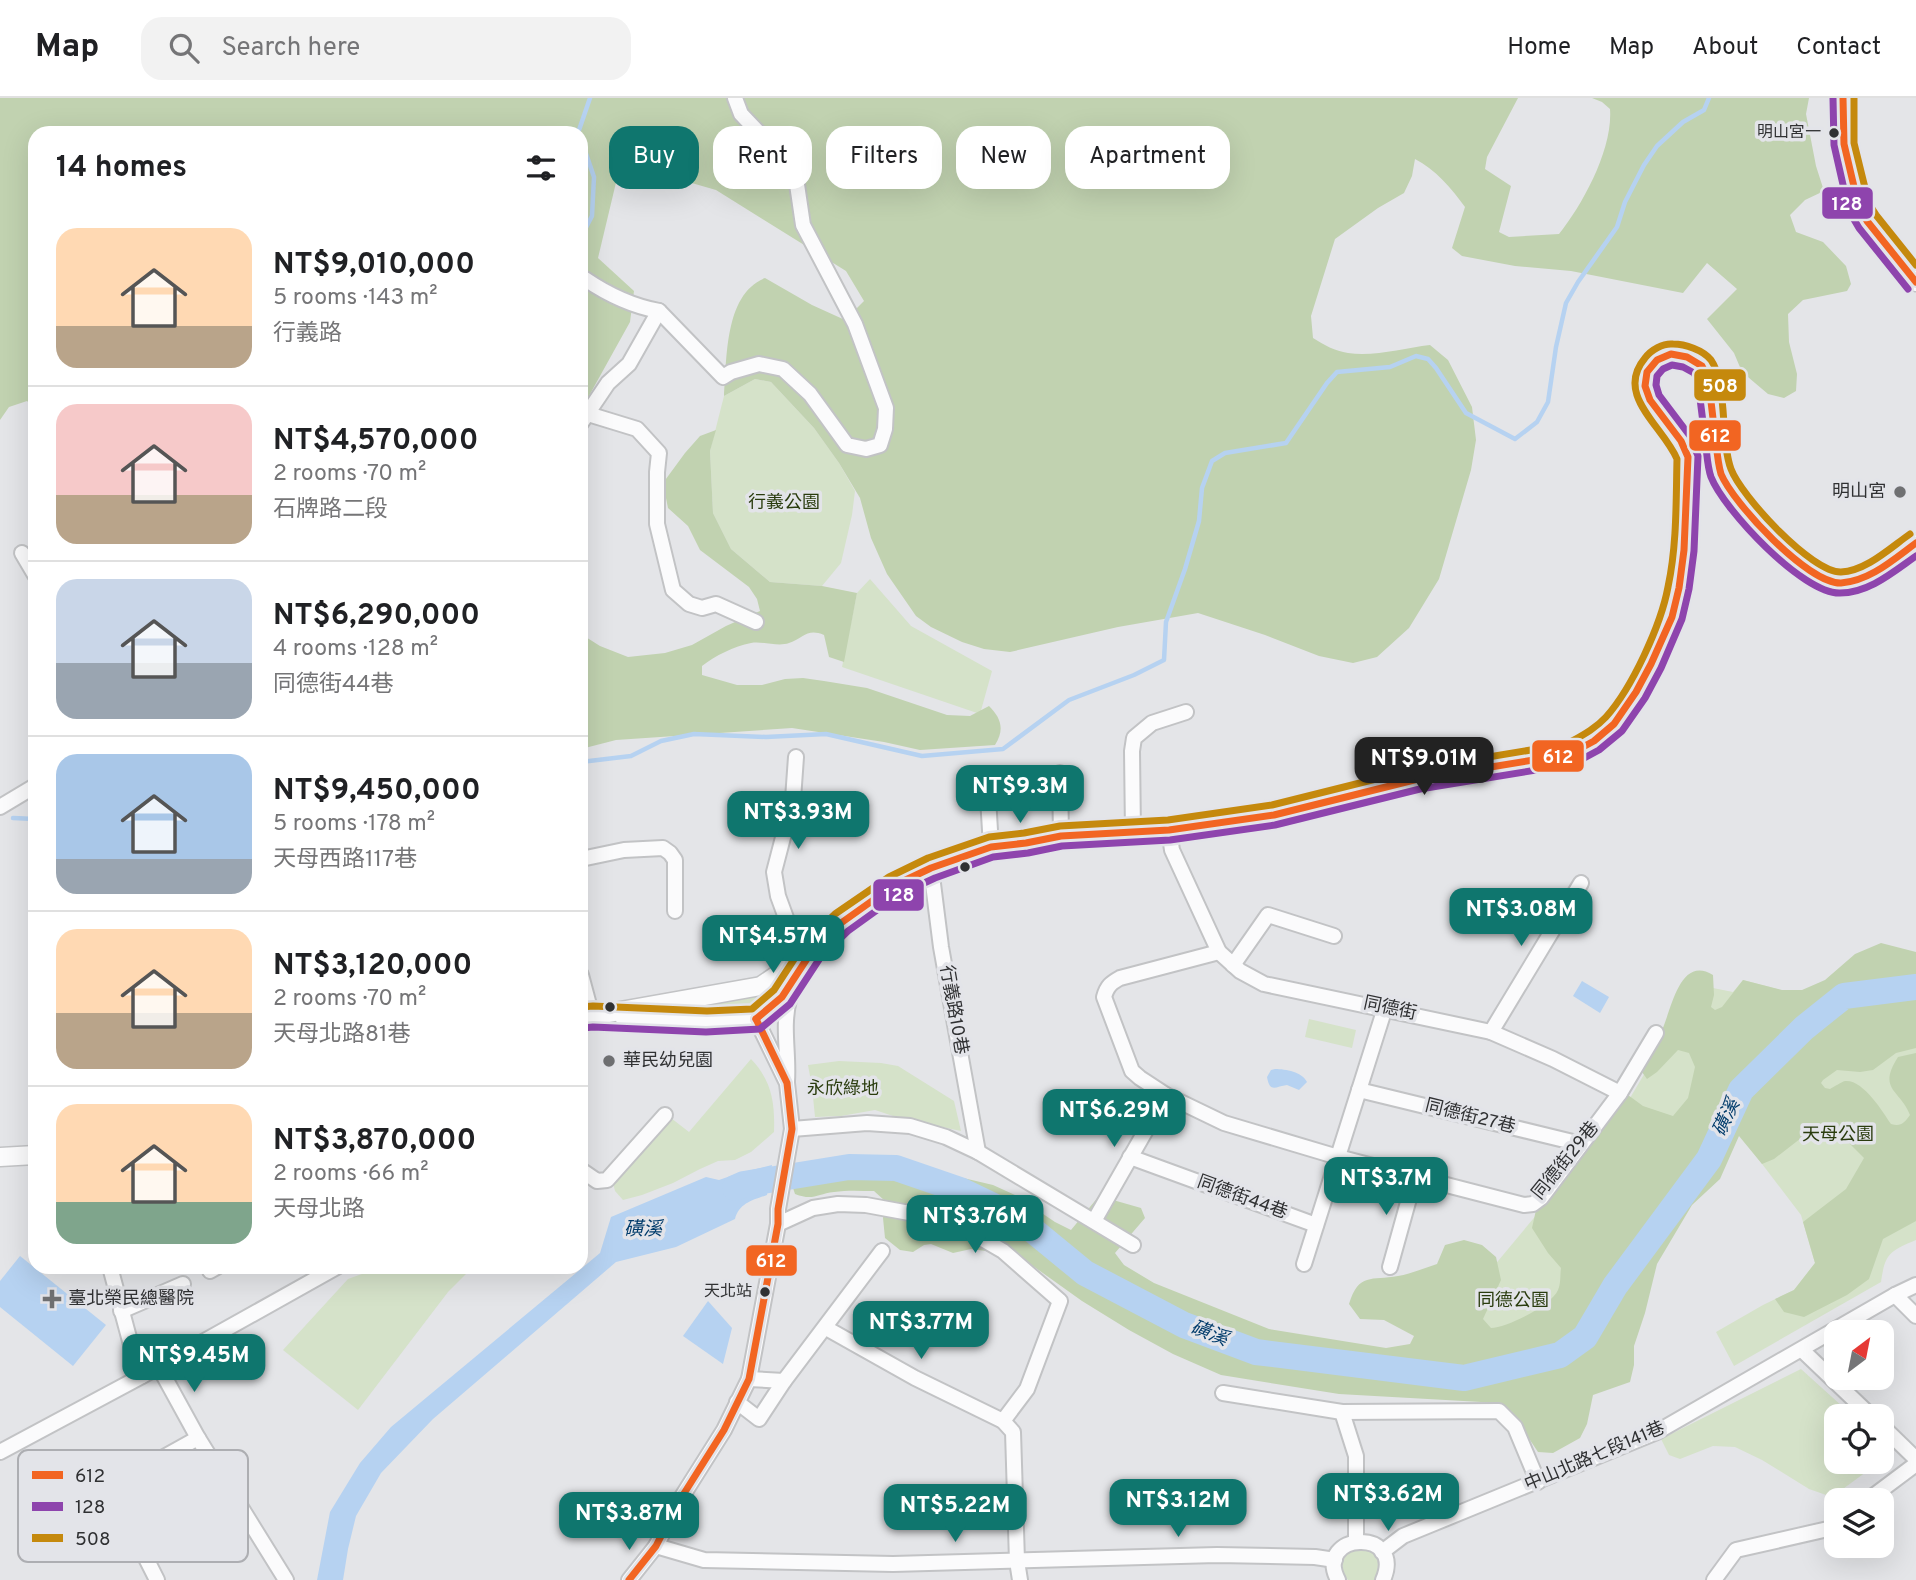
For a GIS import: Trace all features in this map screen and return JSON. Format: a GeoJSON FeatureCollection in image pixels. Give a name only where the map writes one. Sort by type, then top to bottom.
{"type":"FeatureCollection","features":[{"type":"Feature","properties":{"kind":"street"},"geometry":{"type":"LineString","coordinates":[[588,281],[605,293],[659,312],[723,377],[760,364],[783,369],[810,394],[846,445],[866,449],[880,445],[885,429],[886,408],[855,324],[803,225],[795,171],[741,114],[735,98]]}},
{"type":"Feature","properties":{"kind":"street"},"geometry":{"type":"LineString","coordinates":[[1843,98],[1844,144],[1859,208],[1916,282]]}},
{"type":"Feature","properties":{"kind":"street"},"geometry":{"type":"LineString","coordinates":[[588,413],[608,383],[629,364],[659,312]]}},
{"type":"Feature","properties":{"kind":"street"},"geometry":{"type":"LineString","coordinates":[[588,1017],[761,986],[812,951],[841,923],[893,886],[931,868],[991,847],[1061,835],[1169,830],[1274,815],[1418,779],[1570,754],[1594,741],[1614,724],[1636,692],[1672,617],[1679,588],[1684,550],[1688,457],[1681,440],[1650,400],[1645,386],[1647,372],[1657,360],[1671,354],[1687,357],[1702,366],[1708,379],[1721,474],[1734,495],[1777,544],[1806,569],[1822,579],[1838,583],[1853,581],[1872,573],[1916,543]]}},
{"type":"Feature","properties":{"kind":"street"},"geometry":{"type":"LineString","coordinates":[[588,420],[637,429],[659,453],[657,524],[673,590],[689,604],[702,608],[716,604],[756,622]]}},
{"type":"Feature","properties":{"kind":"street"},"geometry":{"type":"LineString","coordinates":[[22,553],[28,563]]}},
{"type":"Feature","properties":{"kind":"street"},"geometry":{"type":"LineString","coordinates":[[1133,832],[1134,738],[1152,723],[1186,712]]}},
{"type":"Feature","properties":{"kind":"street"},"geometry":{"type":"LineString","coordinates":[[796,757],[793,799],[774,872],[778,896],[793,937],[812,951]]}},
{"type":"Feature","properties":{"kind":"street"},"geometry":{"type":"LineString","coordinates":[[1060,773],[1061,835]]}},
{"type":"Feature","properties":{"kind":"street"},"geometry":{"type":"LineString","coordinates":[[988,781],[991,847]]}},
{"type":"Feature","properties":{"kind":"street"},"geometry":{"type":"LineString","coordinates":[[0,807],[28,790]]}},
{"type":"Feature","properties":{"kind":"street","name":"同德街"},"geometry":{"type":"LineString","coordinates":[[1169,830],[1172,850],[1219,952],[1240,971],[1264,984],[1491,1032],[1620,1093]]}},
{"type":"Feature","properties":{"kind":"street"},"geometry":{"type":"LineString","coordinates":[[588,858],[624,850],[663,848],[675,860],[675,911]]}},
{"type":"Feature","properties":{"kind":"street","name":"行義路10巷"},"geometry":{"type":"LineString","coordinates":[[931,868],[941,947],[978,1152]]}},
{"type":"Feature","properties":{"kind":"street"},"geometry":{"type":"LineString","coordinates":[[1491,1032],[1581,883]]}},
{"type":"Feature","properties":{"kind":"street"},"geometry":{"type":"LineString","coordinates":[[1233,965],[1268,915],[1334,936]]}},
{"type":"Feature","properties":{"kind":"street"},"geometry":{"type":"LineString","coordinates":[[588,1017],[707,1022],[756,1019],[782,997],[812,951]]}},
{"type":"Feature","properties":{"kind":"street"},"geometry":{"type":"LineString","coordinates":[[629,1580],[656,1546],[678,1503],[724,1430],[749,1379],[792,1129],[787,1083],[786,1030],[789,1001],[812,951]]}},
{"type":"Feature","properties":{"kind":"street","name":"同德街29巷"},"geometry":{"type":"LineString","coordinates":[[1219,952],[1120,978],[1106,988],[1104,997],[1132,1071],[1166,1095],[1224,1123],[1338,1157],[1524,1205],[1533,1204],[1541,1198],[1620,1093]]}},
{"type":"Feature","properties":{"kind":"street"},"geometry":{"type":"LineString","coordinates":[[1304,1264],[1385,1008]]}},
{"type":"Feature","properties":{"kind":"street"},"geometry":{"type":"LineString","coordinates":[[756,1019],[787,1083]]}},
{"type":"Feature","properties":{"kind":"street"},"geometry":{"type":"LineString","coordinates":[[1620,1093],[1656,1033]]}},
{"type":"Feature","properties":{"kind":"street","name":"同德街27巷"},"geometry":{"type":"LineString","coordinates":[[1359,1090],[1581,1144]]}},
{"type":"Feature","properties":{"kind":"street"},"geometry":{"type":"LineString","coordinates":[[1094,1221],[1166,1095]]}},
{"type":"Feature","properties":{"kind":"street"},"geometry":{"type":"LineString","coordinates":[[588,1176],[597,1181],[607,1180],[665,1115]]}},
{"type":"Feature","properties":{"kind":"street"},"geometry":{"type":"LineString","coordinates":[[792,1129],[867,1123],[910,1126],[946,1137],[978,1152],[1133,1245]]}},
{"type":"Feature","properties":{"kind":"street"},"geometry":{"type":"LineString","coordinates":[[0,1157],[28,1155]]}},
{"type":"Feature","properties":{"kind":"street","name":"同德街44巷"},"geometry":{"type":"LineString","coordinates":[[1130,1157],[1316,1225]]}},
{"type":"Feature","properties":{"kind":"street"},"geometry":{"type":"LineString","coordinates":[[1390,1267],[1415,1177]]}},
{"type":"Feature","properties":{"kind":"street"},"geometry":{"type":"LineString","coordinates":[[778,1217],[838,1204],[866,1205],[942,1219],[1003,1251],[1060,1301],[1027,1389],[1003,1421]]}},
{"type":"Feature","properties":{"kind":"street"},"geometry":{"type":"LineString","coordinates":[[737,1402],[760,1419],[784,1381],[882,1251]]}},
{"type":"Feature","properties":{"kind":"street"},"geometry":{"type":"LineString","coordinates":[[112,1274],[142,1376]]}},
{"type":"Feature","properties":{"kind":"street"},"geometry":{"type":"LineString","coordinates":[[0,1452],[325,1274]]}},
{"type":"Feature","properties":{"kind":"street"},"geometry":{"type":"LineString","coordinates":[[121,1311],[183,1284]]}},
{"type":"Feature","properties":{"kind":"street","name":"中山北路七段141巷"},"geometry":{"type":"LineString","coordinates":[[1382,1552],[1403,1536],[1657,1432],[1916,1285]]}},
{"type":"Feature","properties":{"kind":"street"},"geometry":{"type":"LineString","coordinates":[[1895,1295],[1916,1316]]}},
{"type":"Feature","properties":{"kind":"street"},"geometry":{"type":"LineString","coordinates":[[825,1328],[915,1378],[1003,1421],[1013,1432],[1020,1580]]}},
{"type":"Feature","properties":{"kind":"street"},"geometry":{"type":"LineString","coordinates":[[1802,1350],[1858,1404]]}},
{"type":"Feature","properties":{"kind":"street"},"geometry":{"type":"LineString","coordinates":[[159,1367],[205,1450]]}},
{"type":"Feature","properties":{"kind":"street"},"geometry":{"type":"LineString","coordinates":[[749,1379],[784,1381]]}},
{"type":"Feature","properties":{"kind":"street"},"geometry":{"type":"LineString","coordinates":[[1223,1393],[1342,1412],[1499,1411],[1515,1427],[1538,1482]]}},
{"type":"Feature","properties":{"kind":"street"},"geometry":{"type":"LineString","coordinates":[[1342,1412],[1356,1456],[1356,1541]]}},
{"type":"Feature","properties":{"kind":"street"},"geometry":{"type":"LineString","coordinates":[[176,1450],[198,1438]]}},
{"type":"Feature","properties":{"kind":"street"},"geometry":{"type":"LineString","coordinates":[[1883,1488],[1916,1461],[1894,1438]]}},
{"type":"Feature","properties":{"kind":"street"},"geometry":{"type":"LineString","coordinates":[[248,1519],[286,1580]]}},
{"type":"Feature","properties":{"kind":"street"},"geometry":{"type":"LineString","coordinates":[[1714,1580],[1736,1550],[1824,1530]]}},
{"type":"Feature","properties":{"kind":"street"},"geometry":{"type":"LineString","coordinates":[[1338,1580],[1335,1560],[1343,1547],[1364,1540],[1371,1542],[1382,1552],[1387,1566],[1383,1580]]}},
{"type":"Feature","properties":{"kind":"street"},"geometry":{"type":"LineString","coordinates":[[656,1546],[704,1560],[893,1564],[1217,1555],[1315,1557],[1335,1560]]}},
{"type":"Feature","properties":{"kind":"street"},"geometry":{"type":"LineString","coordinates":[[148,1562],[157,1580]]}},
{"type":"Feature","properties":{"kind":"green space"},"geometry":{"type":"Polygon","coordinates":[[[0,98],[1518,98],[1487,157],[1485,169],[1511,186],[1499,232],[1509,237],[1559,234],[1578,207],[1602,158],[1610,125],[1610,109],[1592,98],[1809,98],[1806,114],[1824,191],[1805,200],[1790,215],[1796,232],[1823,242],[1846,266],[1851,284],[1847,291],[1803,300],[1788,314],[1789,342],[1797,374],[1796,391],[1784,398],[1768,394],[1742,372],[1734,353],[1707,319],[1737,289],[1707,263],[1683,293],[1571,271],[1515,266],[1462,256],[1452,248],[1465,207],[1443,180],[1415,159],[1412,176],[1404,193],[1335,239],[1311,316],[1313,338],[1343,352],[1358,354],[1430,345],[1448,360],[1472,407],[1476,440],[1471,470],[1439,579],[1409,628],[1377,657],[1353,663],[1319,656],[1198,613],[1118,627],[1010,652],[984,649],[962,642],[931,627],[916,616],[887,574],[871,538],[860,498],[814,428],[771,382],[755,379],[724,396],[730,330],[742,298],[752,286],[765,278],[845,320],[864,301],[846,271],[716,190],[699,185],[699,126],[609,126],[609,189],[614,189],[598,258],[634,291],[630,322],[588,398],[588,126],[28,126],[28,402],[9,407],[0,420],[0,98]]]}},
{"type":"Feature","properties":{"kind":"green space","name":"行義公園"},"geometry":{"type":"Polygon","coordinates":[[[755,379],[771,382],[814,428],[855,491],[841,563],[822,586],[770,582],[731,549],[713,513],[710,451],[724,396],[755,379]]]}},
{"type":"Feature","properties":{"kind":"green space"},"geometry":{"type":"Polygon","coordinates":[[[716,430],[710,451],[713,513],[731,549],[770,582],[822,586],[857,593],[844,662],[829,657],[824,635],[813,633],[785,644],[751,643],[738,646],[702,666],[702,675],[737,685],[762,685],[803,678],[867,688],[947,715],[970,716],[989,706],[1001,729],[995,745],[920,750],[792,728],[616,740],[588,747],[588,638],[628,657],[665,653],[692,645],[760,611],[757,599],[749,587],[700,550],[688,526],[668,508],[663,483],[700,436],[716,430]]]}},
{"type":"Feature","properties":{"kind":"green space"},"geometry":{"type":"Polygon","coordinates":[[[870,579],[911,626],[992,671],[980,714],[842,667],[857,593],[870,579]]]}},
{"type":"Feature","properties":{"kind":"green space"},"geometry":{"type":"Polygon","coordinates":[[[1881,943],[1916,952],[1916,1048],[1896,1053],[1873,1070],[1837,1070],[1821,1083],[1830,1089],[1845,1081],[1859,1085],[1872,1097],[1891,1124],[1900,1125],[1910,1115],[1892,1089],[1890,1076],[1898,1057],[1916,1053],[1916,1221],[1883,1239],[1869,1279],[1847,1295],[1804,1317],[1784,1312],[1775,1299],[1794,1290],[1815,1263],[1803,1222],[1846,1189],[1864,1158],[1826,1125],[1805,1135],[1774,1159],[1762,1164],[1739,1136],[1720,1179],[1692,1205],[1657,1264],[1634,1346],[1630,1382],[1593,1395],[1587,1424],[1580,1438],[1553,1453],[1538,1452],[1522,1428],[1499,1403],[1339,1394],[1221,1375],[1173,1354],[1129,1330],[1026,1261],[971,1249],[953,1253],[931,1244],[913,1252],[900,1250],[885,1238],[885,1201],[874,1191],[839,1191],[806,1197],[795,1194],[792,1185],[797,1163],[861,1160],[904,1164],[993,1185],[1015,1195],[1071,1230],[1099,1196],[1141,1208],[1145,1218],[1115,1253],[1124,1265],[1154,1283],[1269,1329],[1386,1348],[1410,1344],[1414,1336],[1384,1320],[1360,1319],[1349,1304],[1357,1287],[1367,1280],[1403,1275],[1437,1264],[1445,1245],[1464,1240],[1482,1245],[1496,1257],[1501,1280],[1483,1319],[1491,1328],[1498,1327],[1538,1309],[1558,1290],[1561,1268],[1532,1228],[1536,1210],[1611,1111],[1628,1095],[1643,1106],[1673,1116],[1688,1098],[1695,1067],[1689,1053],[1678,1050],[1647,1079],[1639,1068],[1660,1035],[1685,978],[1693,972],[1702,971],[1713,975],[1714,995],[1711,1007],[1715,1010],[1722,1007],[1743,980],[1782,990],[1802,990],[1825,980],[1855,954],[1881,943]]]}},
{"type":"Feature","properties":{"kind":"green space","name":"同德公園"},"geometry":{"type":"Polygon","coordinates":[[[1743,980],[1781,990],[1795,990],[1655,1176],[1512,1350],[1458,1309],[1630,1098],[1668,1034],[1708,987],[1733,992],[1743,980]]]}},
{"type":"Feature","properties":{"kind":"green space"},"geometry":{"type":"Polygon","coordinates":[[[776,983],[780,985],[775,992],[755,1007],[692,1012],[688,1010],[687,1004],[776,983]]]}},
{"type":"Feature","properties":{"kind":"green space","name":"天母公園"},"geometry":{"type":"Polygon","coordinates":[[[1916,1011],[1916,1240],[1890,1254],[1884,1265],[1881,1282],[1734,1366],[1716,1332],[1794,1290],[1815,1263],[1801,1215],[1740,1135],[1916,1011]]]}},
{"type":"Feature","properties":{"kind":"green space"},"geometry":{"type":"Polygon","coordinates":[[[1309,1019],[1356,1030],[1352,1048],[1305,1037],[1309,1019]]]}},
{"type":"Feature","properties":{"kind":"green space"},"geometry":{"type":"Polygon","coordinates":[[[751,1059],[764,1076],[771,1093],[774,1132],[751,1152],[735,1160],[718,1161],[673,1183],[623,1200],[615,1191],[613,1183],[671,1118],[689,1132],[751,1059]]]}},
{"type":"Feature","properties":{"kind":"green space","name":"永欣綠地"},"geometry":{"type":"Polygon","coordinates":[[[839,1061],[898,1066],[954,1101],[961,1131],[875,1110],[815,1117],[808,1065],[839,1061]]]}},
{"type":"Feature","properties":{"kind":"green space"},"geometry":{"type":"Polygon","coordinates":[[[362,1274],[466,1274],[448,1292],[358,1410],[283,1350],[348,1279],[362,1274]]]}},
{"type":"Feature","properties":{"kind":"green space"},"geometry":{"type":"Polygon","coordinates":[[[1801,1369],[1840,1404],[1824,1404],[1824,1474],[1863,1474],[1844,1488],[1824,1488],[1824,1494],[1809,1489],[1735,1447],[1713,1446],[1680,1459],[1669,1455],[1661,1439],[1801,1369]]]}},
{"type":"Feature","properties":{"kind":"green space"},"geometry":{"type":"Polygon","coordinates":[[[1366,1548],[1379,1562],[1378,1575],[1375,1580],[1348,1580],[1342,1567],[1344,1559],[1353,1549],[1366,1548]]]}},
{"type":"Feature","properties":{"kind":"water"},"geometry":{"type":"Polygon","coordinates":[[[1582,981],[1609,997],[1600,1013],[1573,996],[1582,981]]]}},
{"type":"Feature","properties":{"kind":"water"},"geometry":{"type":"Polygon","coordinates":[[[1271,1070],[1298,1073],[1307,1082],[1299,1090],[1287,1085],[1272,1087],[1267,1077],[1271,1070]]]}},
{"type":"Feature","properties":{"kind":"water","name":"磺溪"},"geometry":{"type":"Polygon","coordinates":[[[772,1165],[767,1195],[743,1206],[735,1219],[676,1247],[616,1262],[433,1419],[381,1473],[356,1516],[343,1580],[317,1580],[330,1512],[360,1463],[391,1427],[575,1274],[588,1274],[588,1263],[600,1253],[611,1217],[706,1177],[719,1180],[772,1165]]]}},
{"type":"Feature","properties":{"kind":"water"},"geometry":{"type":"Polygon","coordinates":[[[20,1256],[28,1262],[28,1274],[42,1274],[106,1325],[73,1366],[0,1307],[0,1281],[20,1256]]]}},
{"type":"Feature","properties":{"kind":"water"},"geometry":{"type":"Polygon","coordinates":[[[708,1301],[732,1328],[723,1364],[683,1336],[708,1301]]]}},
{"type":"Feature","properties":{"kind":"waterway"},"geometry":{"type":"LineString","coordinates":[[580,126],[590,98]]}},
{"type":"Feature","properties":{"kind":"waterway"},"geometry":{"type":"LineString","coordinates":[[588,761],[631,756],[661,741],[694,734],[766,737],[826,734],[922,756],[1003,749],[1069,700],[1134,675],[1164,660],[1166,622],[1199,521],[1202,488],[1212,461],[1225,453],[1286,443],[1337,372],[1390,367],[1416,356],[1428,359],[1436,368],[1466,413],[1515,439],[1537,422],[1548,402],[1566,303],[1617,227],[1625,202],[1644,165],[1657,146],[1683,122],[1704,110],[1709,98]]}},
{"type":"Feature","properties":{"kind":"waterway"},"geometry":{"type":"LineString","coordinates":[[588,159],[594,177],[592,216],[588,224]]}},
{"type":"Feature","properties":{"kind":"waterway"},"geometry":{"type":"LineString","coordinates":[[13,818],[28,819]]}},
{"type":"Feature","properties":{"kind":"waterway","name":"磺溪"},"geometry":{"type":"LineString","coordinates":[[735,1188],[744,1184],[849,1167],[896,1168],[960,1190],[1018,1218],[1085,1273],[1184,1325],[1256,1352],[1464,1378],[1560,1355],[1585,1337],[1615,1286],[1709,1159],[1741,1090],[1804,1028],[1844,996],[1916,987]]}},
{"type":"Feature","properties":{"kind":"transit line","name":"128"},"geometry":{"type":"LineString","coordinates":[[1833,98],[1834,145],[1849,211],[1859,228],[1908,289]]}},
{"type":"Feature","properties":{"kind":"transit line","name":"612"},"geometry":{"type":"LineString","coordinates":[[1843,98],[1844,144],[1859,208],[1916,282]]}},
{"type":"Feature","properties":{"kind":"transit line","name":"508"},"geometry":{"type":"LineString","coordinates":[[1854,98],[1854,143],[1869,204],[1916,265]]}},
{"type":"Feature","properties":{"kind":"transit line","name":"508"},"geometry":{"type":"LineString","coordinates":[[588,1006],[707,1011],[752,1009],[774,990],[804,944],[835,914],[889,877],[928,858],[989,837],[1060,826],[1168,820],[1272,805],[1416,769],[1567,744],[1583,735],[1606,717],[1626,690],[1652,637],[1668,587],[1675,539],[1677,459],[1644,410],[1635,385],[1637,372],[1645,358],[1661,346],[1688,346],[1711,360],[1720,383],[1728,457],[1737,481],[1779,531],[1813,560],[1828,569],[1850,571],[1877,558],[1910,534]]}},
{"type":"Feature","properties":{"kind":"transit line","name":"612"},"geometry":{"type":"LineString","coordinates":[[756,1019],[782,997],[812,951],[841,923],[893,886],[931,868],[991,847],[1061,836],[1169,830],[1274,815],[1418,779],[1570,754],[1594,741],[1614,724],[1636,692],[1672,617],[1679,588],[1684,550],[1688,457],[1681,441],[1650,400],[1645,386],[1647,372],[1657,360],[1671,354],[1687,357],[1702,366],[1708,378],[1721,474],[1740,503],[1792,557],[1827,580],[1841,583],[1872,574],[1916,543]]}},
{"type":"Feature","properties":{"kind":"transit line","name":"128"},"geometry":{"type":"LineString","coordinates":[[588,1028],[706,1032],[760,1029],[790,1004],[820,958],[848,931],[898,895],[993,857],[1062,846],[1170,840],[1275,825],[1420,789],[1573,764],[1599,750],[1622,731],[1645,698],[1682,619],[1689,589],[1694,551],[1698,456],[1690,436],[1659,395],[1656,385],[1657,376],[1672,365],[1694,373],[1698,381],[1709,468],[1719,492],[1766,548],[1786,565],[1824,590],[1840,593],[1871,586],[1916,556]]}},
{"type":"Feature","properties":{"kind":"transit line","name":"612"},"geometry":{"type":"LineString","coordinates":[[629,1580],[656,1546],[678,1503],[724,1430],[749,1379],[778,1224],[778,1209],[792,1129],[787,1083],[756,1019]]}},
{"type":"Feature","properties":{"kind":"place","name":"明山宮一"},"geometry":{"type":"Point","coordinates":[1834,133]}},
{"type":"Feature","properties":{"kind":"place","name":"明山宮"},"geometry":{"type":"Point","coordinates":[1900,492]}},
{"type":"Feature","properties":{"kind":"place","name":"華民幼兒園"},"geometry":{"type":"Point","coordinates":[609,1061]}},
{"type":"Feature","properties":{"kind":"place","name":"天北站"},"geometry":{"type":"Point","coordinates":[765,1292]}},
{"type":"Feature","properties":{"kind":"place","name":"臺北榮民總醫院"},"geometry":{"type":"Point","coordinates":[52,1299]}}]}
